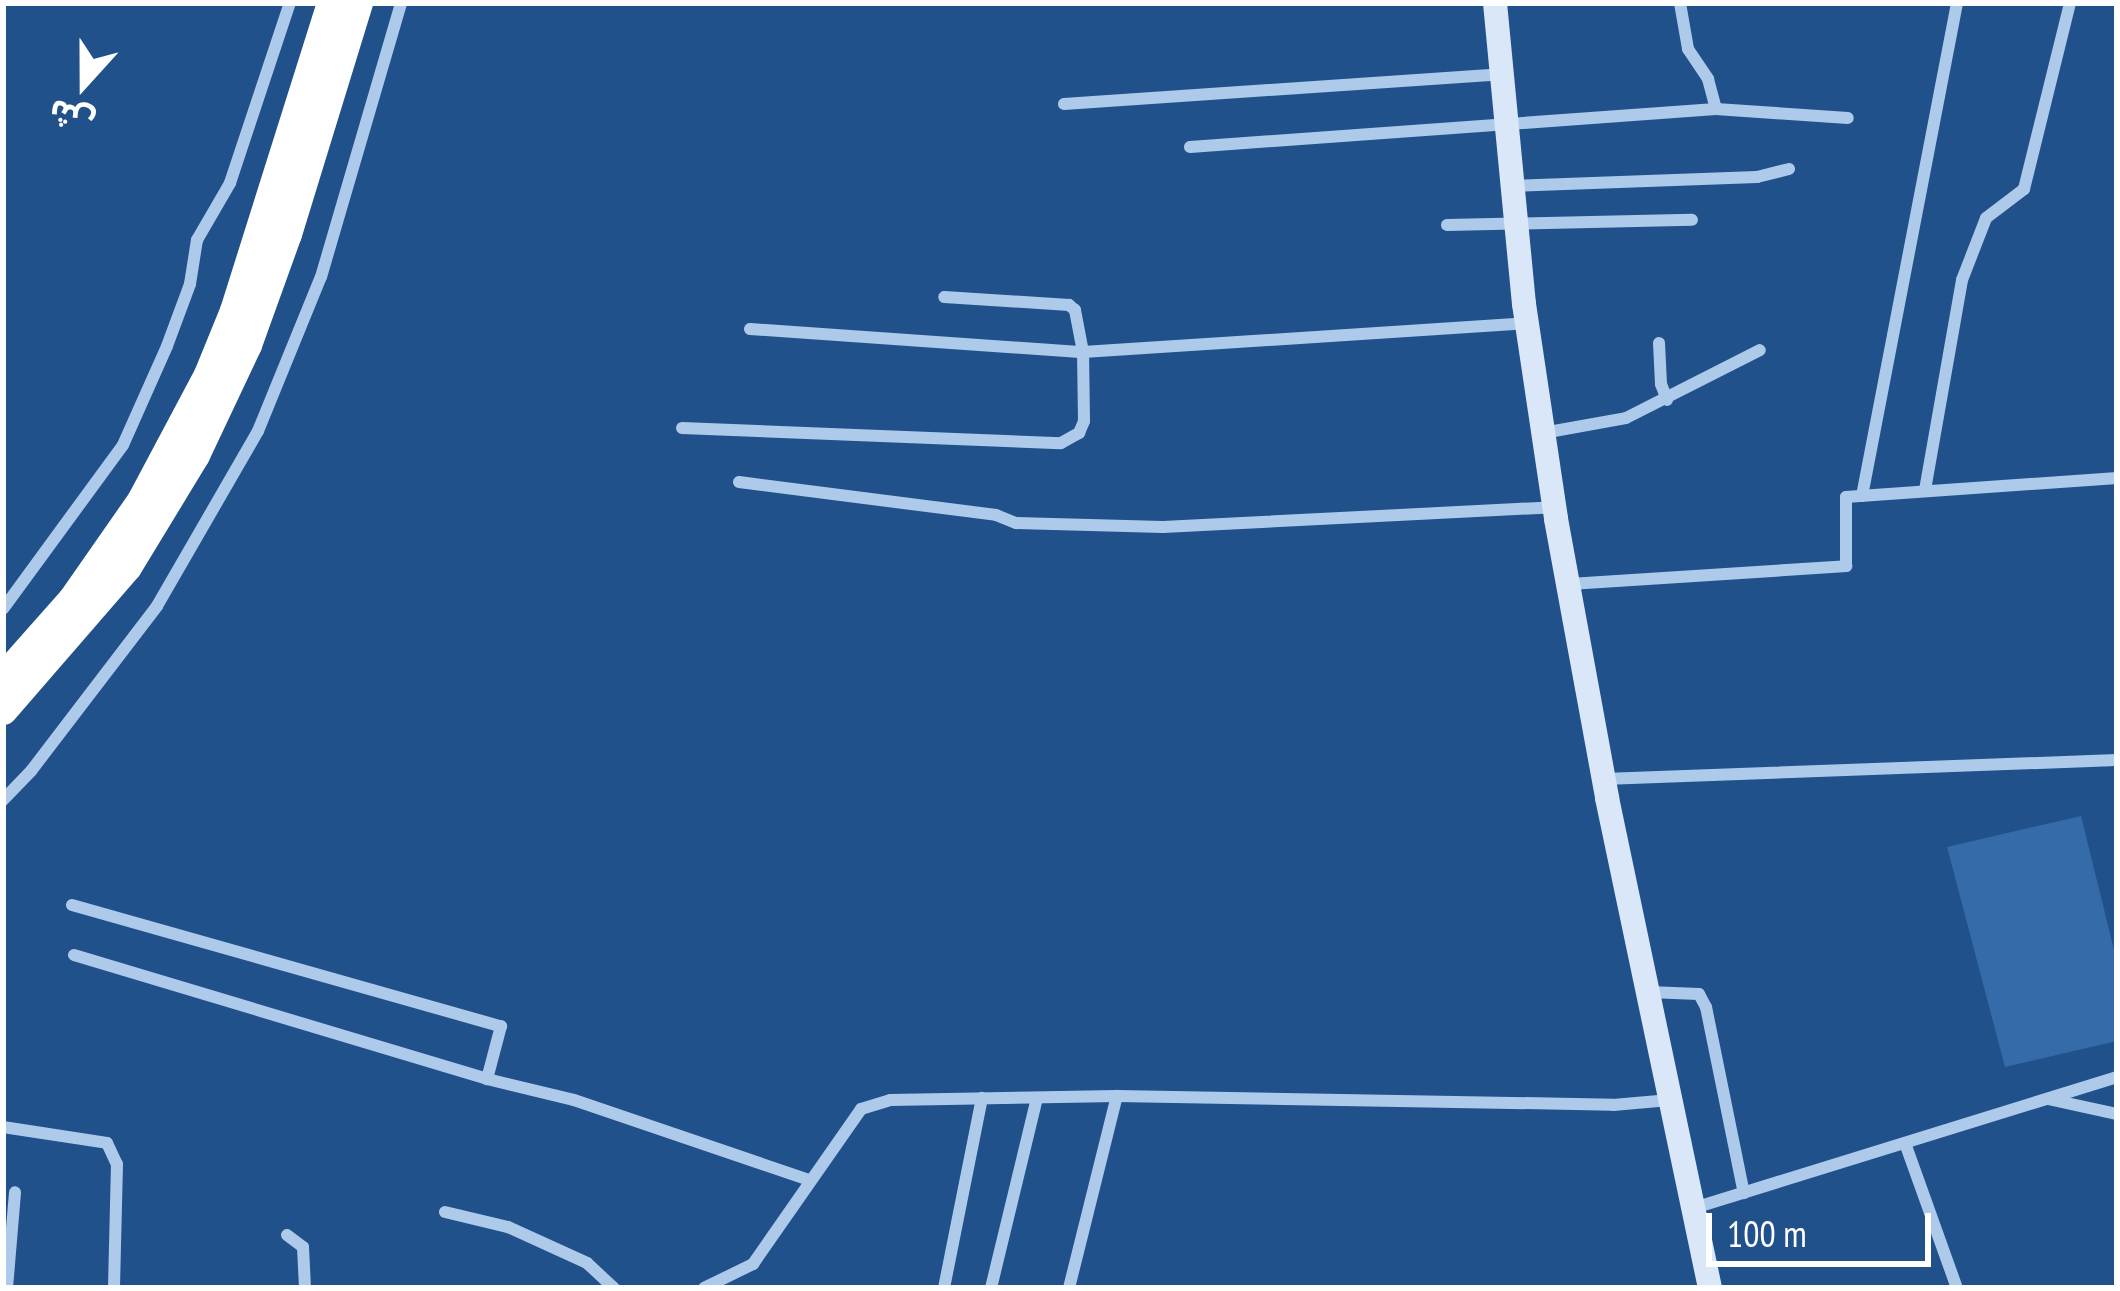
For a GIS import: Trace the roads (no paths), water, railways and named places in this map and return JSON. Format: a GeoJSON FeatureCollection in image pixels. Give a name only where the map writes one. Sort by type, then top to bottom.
{"type":"FeatureCollection","features":[{"type":"Feature","properties":{"kind":"highway"},"geometry":{"type":"LineString","coordinates":[[3,679],[73,599],[142,501],[209,375],[249,268],[332,3]]}},
{"type":"Feature","properties":{"kind":"highway"},"geometry":{"type":"LineString","coordinates":[[3,710],[128,567],[195,454],[247,344],[287,234],[358,3]]}},
{"type":"Feature","properties":{"kind":"main road"},"geometry":{"type":"LineString","coordinates":[[1496,3],[1527,323],[1554,507],[1604,779],[1710,1288]]}},
{"type":"Feature","properties":{"kind":"street"},"geometry":{"type":"LineString","coordinates":[[3,609],[123,445],[190,284],[197,240],[230,183],[290,3]]}},
{"type":"Feature","properties":{"kind":"street"},"geometry":{"type":"LineString","coordinates":[[3,800],[32,771],[157,606],[259,430],[321,278],[401,3]]}},
{"type":"Feature","properties":{"kind":"street"},"geometry":{"type":"LineString","coordinates":[[1680,3],[1684,35],[1708,79],[1716,109]]}},
{"type":"Feature","properties":{"kind":"street"},"geometry":{"type":"LineString","coordinates":[[1862,496],[1957,3]]}},
{"type":"Feature","properties":{"kind":"street"},"geometry":{"type":"LineString","coordinates":[[1925,490],[1962,280],[1986,218],[2024,189],[2070,3]]}},
{"type":"Feature","properties":{"kind":"street"},"geometry":{"type":"LineString","coordinates":[[1064,104],[1502,74]]}},
{"type":"Feature","properties":{"kind":"street"},"geometry":{"type":"LineString","coordinates":[[1190,147],[1716,109],[1848,118]]}},
{"type":"Feature","properties":{"kind":"street"},"geometry":{"type":"LineString","coordinates":[[1513,186],[1757,177],[1789,169]]}},
{"type":"Feature","properties":{"kind":"street"},"geometry":{"type":"LineString","coordinates":[[1447,225],[1692,220]]}},
{"type":"Feature","properties":{"kind":"street"},"geometry":{"type":"LineString","coordinates":[[682,428],[1061,442],[1078,433],[1084,421],[1083,352],[1075,310],[1069,305],[944,297]]}},
{"type":"Feature","properties":{"kind":"street"},"geometry":{"type":"LineString","coordinates":[[749,329],[1083,352],[1527,323]]}},
{"type":"Feature","properties":{"kind":"street"},"geometry":{"type":"LineString","coordinates":[[1659,343],[1660,384],[1667,400]]}},
{"type":"Feature","properties":{"kind":"street"},"geometry":{"type":"LineString","coordinates":[[1544,434],[1626,418],[1760,350]]}},
{"type":"Feature","properties":{"kind":"street"},"geometry":{"type":"LineString","coordinates":[[1570,584],[1846,566],[1846,497],[2117,478]]}},
{"type":"Feature","properties":{"kind":"street"},"geometry":{"type":"LineString","coordinates":[[739,482],[996,515],[1016,523],[1163,526],[1554,507]]}},
{"type":"Feature","properties":{"kind":"street"},"geometry":{"type":"LineString","coordinates":[[1604,779],[2117,760]]}},
{"type":"Feature","properties":{"kind":"street"},"geometry":{"type":"LineString","coordinates":[[72,905],[501,1026],[487,1079]]}},
{"type":"Feature","properties":{"kind":"street"},"geometry":{"type":"LineString","coordinates":[[74,955],[487,1079],[574,1100],[809,1180]]}},
{"type":"Feature","properties":{"kind":"street"},"geometry":{"type":"LineString","coordinates":[[1648,992],[1699,994],[1706,1007],[1744,1193]]}},
{"type":"Feature","properties":{"kind":"street"},"geometry":{"type":"LineString","coordinates":[[1694,1208],[2117,1076]]}},
{"type":"Feature","properties":{"kind":"street"},"geometry":{"type":"LineString","coordinates":[[1069,1288],[1117,1096]]}},
{"type":"Feature","properties":{"kind":"street"},"geometry":{"type":"LineString","coordinates":[[704,1288],[753,1264],[861,1109],[890,1100],[1117,1096],[1613,1105],[1670,1100]]}},
{"type":"Feature","properties":{"kind":"street"},"geometry":{"type":"LineString","coordinates":[[944,1288],[982,1098]]}},
{"type":"Feature","properties":{"kind":"street"},"geometry":{"type":"LineString","coordinates":[[991,1288],[1037,1098]]}},
{"type":"Feature","properties":{"kind":"street"},"geometry":{"type":"LineString","coordinates":[[2046,1099],[2117,1114]]}},
{"type":"Feature","properties":{"kind":"street"},"geometry":{"type":"LineString","coordinates":[[3,1127],[107,1143],[117,1163],[113,1288]]}},
{"type":"Feature","properties":{"kind":"street"},"geometry":{"type":"LineString","coordinates":[[1905,1143],[1958,1288]]}},
{"type":"Feature","properties":{"kind":"street"},"geometry":{"type":"LineString","coordinates":[[7,1288],[15,1192]]}},
{"type":"Feature","properties":{"kind":"street"},"geometry":{"type":"LineString","coordinates":[[446,1212],[508,1227],[548,1245],[587,1263],[614,1288]]}},
{"type":"Feature","properties":{"kind":"street"},"geometry":{"type":"LineString","coordinates":[[287,1235],[302,1246],[305,1288]]}}]}
